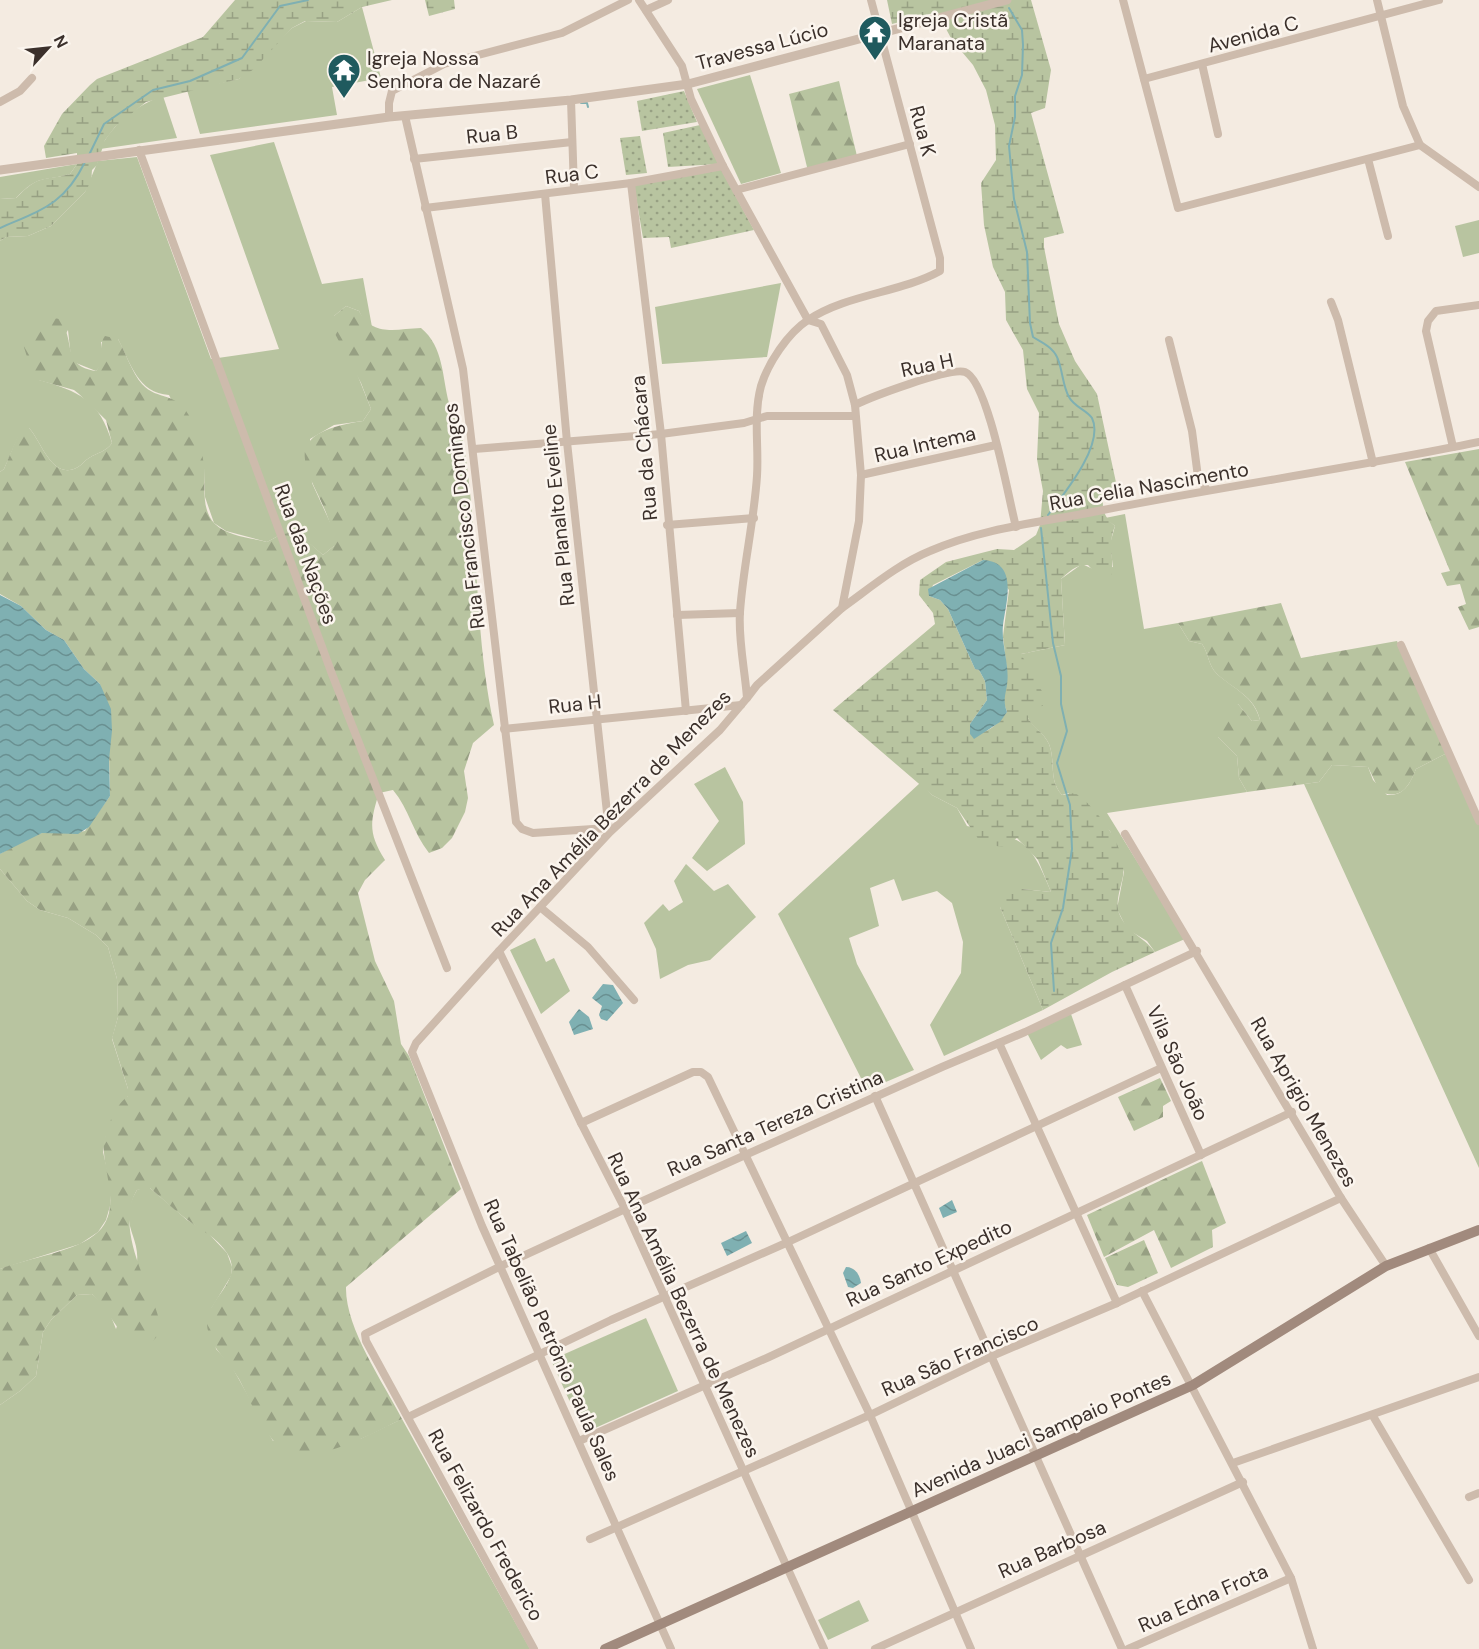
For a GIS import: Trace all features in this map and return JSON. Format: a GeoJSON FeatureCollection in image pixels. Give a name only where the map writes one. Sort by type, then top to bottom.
{"type":"FeatureCollection","features":[{"type":"Feature","properties":{"kind":"main road","name":"Avenida Juaci Sampaio Pontes"},"geometry":{"type":"LineString","coordinates":[[605,1649],[1193,1385],[1386,1266],[1479,1230]]}},
{"type":"Feature","properties":{"kind":"street"},"geometry":{"type":"LineString","coordinates":[[389,117],[388,104],[393,91],[434,69],[562,33],[628,0]]}},
{"type":"Feature","properties":{"kind":"street"},"geometry":{"type":"LineString","coordinates":[[639,0],[682,66],[691,99],[723,166],[808,320],[821,324],[847,375],[855,405],[861,476],[859,521],[842,608]]}},
{"type":"Feature","properties":{"kind":"street"},"geometry":{"type":"LineString","coordinates":[[646,10],[668,0]]}},
{"type":"Feature","properties":{"kind":"street","name":"Rua K"},"geometry":{"type":"LineString","coordinates":[[871,0],[940,258],[940,271]]}},
{"type":"Feature","properties":{"kind":"street","name":"Travessa Lúcio"},"geometry":{"type":"LineString","coordinates":[[0,170],[389,117],[571,100],[688,84],[1007,0]]}},
{"type":"Feature","properties":{"kind":"street"},"geometry":{"type":"LineString","coordinates":[[1123,0],[1178,208],[1420,145]]}},
{"type":"Feature","properties":{"kind":"street"},"geometry":{"type":"LineString","coordinates":[[1377,0],[1403,106],[1420,145],[1479,188]]}},
{"type":"Feature","properties":{"kind":"street","name":"Avenida C"},"geometry":{"type":"LineString","coordinates":[[1144,79],[1439,0]]}},
{"type":"Feature","properties":{"kind":"street"},"geometry":{"type":"LineString","coordinates":[[1202,64],[1218,134]]}},
{"type":"Feature","properties":{"kind":"street"},"geometry":{"type":"LineString","coordinates":[[0,102],[20,91],[32,78]]}},
{"type":"Feature","properties":{"kind":"street"},"geometry":{"type":"LineString","coordinates":[[571,100],[574,189]]}},
{"type":"Feature","properties":{"kind":"street","name":"Rua Francisco Domingos"},"geometry":{"type":"LineString","coordinates":[[405,116],[463,369],[516,822],[519,827],[533,833],[609,830]]}},
{"type":"Feature","properties":{"kind":"street","name":"Rua B"},"geometry":{"type":"LineString","coordinates":[[414,159],[572,142]]}},
{"type":"Feature","properties":{"kind":"street"},"geometry":{"type":"LineString","coordinates":[[736,189],[910,144]]}},
{"type":"Feature","properties":{"kind":"street","name":"Rua das Nações"},"geometry":{"type":"LineString","coordinates":[[139,150],[332,674],[447,968]]}},
{"type":"Feature","properties":{"kind":"street"},"geometry":{"type":"LineString","coordinates":[[1368,159],[1388,236]]}},
{"type":"Feature","properties":{"kind":"street","name":"Rua C"},"geometry":{"type":"LineString","coordinates":[[425,208],[631,183],[723,166]]}},
{"type":"Feature","properties":{"kind":"street","name":"Rua da Chácara"},"geometry":{"type":"LineString","coordinates":[[631,183],[661,434],[667,525],[686,711]]}},
{"type":"Feature","properties":{"kind":"street","name":"Rua Planalto Eveline"},"geometry":{"type":"LineString","coordinates":[[545,194],[567,442],[609,830]]}},
{"type":"Feature","properties":{"kind":"street","name":"Rua Ana Amélia Bezerra de Menezes"},"geometry":{"type":"LineString","coordinates":[[824,1649],[625,1209],[581,1124],[499,951],[609,830],[720,730],[747,698],[740,613],[754,518],[757,472],[756,418],[761,386],[769,368],[788,339],[808,320],[843,304],[940,271]]}},
{"type":"Feature","properties":{"kind":"street"},"geometry":{"type":"LineString","coordinates":[[1330,302],[1338,320],[1373,463]]}},
{"type":"Feature","properties":{"kind":"street"},"geometry":{"type":"LineString","coordinates":[[1453,447],[1426,330],[1428,321],[1436,311],[1479,305]]}},
{"type":"Feature","properties":{"kind":"street"},"geometry":{"type":"LineString","coordinates":[[1169,340],[1192,431],[1198,477],[1207,490]]}},
{"type":"Feature","properties":{"kind":"street","name":"Rua H"},"geometry":{"type":"LineString","coordinates":[[855,405],[886,391],[964,372],[972,376],[980,389],[996,445]]}},
{"type":"Feature","properties":{"kind":"street"},"geometry":{"type":"LineString","coordinates":[[474,449],[661,434],[744,423],[766,416],[855,416]]}},
{"type":"Feature","properties":{"kind":"street","name":"Rua Celia Nascimento"},"geometry":{"type":"LineString","coordinates":[[747,698],[757,685],[842,608],[911,560],[931,550],[1016,527],[1207,490],[1285,479],[1479,442]]}},
{"type":"Feature","properties":{"kind":"street"},"geometry":{"type":"LineString","coordinates":[[996,445],[1016,527]]}},
{"type":"Feature","properties":{"kind":"street","name":"Rua Intema"},"geometry":{"type":"LineString","coordinates":[[861,476],[996,445]]}},
{"type":"Feature","properties":{"kind":"street"},"geometry":{"type":"LineString","coordinates":[[667,525],[754,518]]}},
{"type":"Feature","properties":{"kind":"street"},"geometry":{"type":"LineString","coordinates":[[676,615],[740,613]]}},
{"type":"Feature","properties":{"kind":"street"},"geometry":{"type":"LineString","coordinates":[[1401,645],[1479,821]]}},
{"type":"Feature","properties":{"kind":"street","name":"Rua H"},"geometry":{"type":"LineString","coordinates":[[504,729],[741,705]]}},
{"type":"Feature","properties":{"kind":"street","name":"Rua Aprigio Menezes"},"geometry":{"type":"LineString","coordinates":[[1125,834],[1197,951],[1341,1198],[1386,1266]]}},
{"type":"Feature","properties":{"kind":"street"},"geometry":{"type":"LineString","coordinates":[[540,907],[588,947],[634,1000]]}},
{"type":"Feature","properties":{"kind":"street","name":"Rua Tabelião Petrônio Paula Sales"},"geometry":{"type":"LineString","coordinates":[[499,951],[416,1043],[414,1056],[501,1266],[671,1649]]}},
{"type":"Feature","properties":{"kind":"street","name":"Rua Santa Tereza Cristina"},"geometry":{"type":"LineString","coordinates":[[369,1332],[501,1266],[746,1153],[999,1043],[1197,951]]}},
{"type":"Feature","properties":{"kind":"street","name":"Vila São João"},"geometry":{"type":"LineString","coordinates":[[1125,985],[1201,1155]]}},
{"type":"Feature","properties":{"kind":"street"},"geometry":{"type":"LineString","coordinates":[[999,1043],[1117,1303]]}},
{"type":"Feature","properties":{"kind":"street"},"geometry":{"type":"LineString","coordinates":[[540,1354],[664,1296],[786,1243],[1161,1068]]}},
{"type":"Feature","properties":{"kind":"street"},"geometry":{"type":"LineString","coordinates":[[581,1124],[697,1071],[708,1077],[870,1415],[910,1513],[971,1649]]}},
{"type":"Feature","properties":{"kind":"street"},"geometry":{"type":"LineString","coordinates":[[874,1096],[1122,1649]]}},
{"type":"Feature","properties":{"kind":"street","name":"Rua Santo Expedito"},"geometry":{"type":"LineString","coordinates":[[579,1441],[829,1329],[1292,1112]]}},
{"type":"Feature","properties":{"kind":"street","name":"Rua São Francisco"},"geometry":{"type":"LineString","coordinates":[[590,1539],[870,1415],[992,1356],[1117,1303],[1341,1198]]}},
{"type":"Feature","properties":{"kind":"street"},"geometry":{"type":"LineString","coordinates":[[1429,1248],[1479,1336]]}},
{"type":"Feature","properties":{"kind":"street"},"geometry":{"type":"LineString","coordinates":[[1142,1291],[1193,1385],[1291,1578],[1313,1649]]}},
{"type":"Feature","properties":{"kind":"street","name":"Rua Felizardo Frederico"},"geometry":{"type":"LineString","coordinates":[[369,1332],[365,1334],[366,1341],[534,1649]]}},
{"type":"Feature","properties":{"kind":"street","name":"Rua Felizardo Frederico"},"geometry":{"type":"LineString","coordinates":[[408,1417],[540,1354]]}},
{"type":"Feature","properties":{"kind":"street"},"geometry":{"type":"LineString","coordinates":[[1233,1463],[1373,1416],[1479,1377]]}},
{"type":"Feature","properties":{"kind":"street"},"geometry":{"type":"LineString","coordinates":[[1373,1416],[1469,1580]]}},
{"type":"Feature","properties":{"kind":"street","name":"Rua Barbosa"},"geometry":{"type":"LineString","coordinates":[[875,1649],[1079,1554],[1243,1482]]}},
{"type":"Feature","properties":{"kind":"street"},"geometry":{"type":"LineString","coordinates":[[1469,1497],[1479,1492]]}},
{"type":"Feature","properties":{"kind":"street","name":"Rua Edna Frota"},"geometry":{"type":"LineString","coordinates":[[1128,1649],[1291,1578]]}},
{"type":"Feature","properties":{"kind":"green space"},"geometry":{"type":"Polygon","coordinates":[[[235,0],[392,0],[362,7],[337,22],[305,21],[292,28],[254,69],[239,79],[146,102],[115,127],[105,140],[97,165],[92,170],[91,182],[85,192],[51,226],[28,236],[6,237],[0,241],[0,199],[16,198],[36,182],[70,174],[77,164],[77,153],[46,158],[44,146],[62,114],[90,85],[97,79],[203,37],[235,0]]]}},
{"type":"Feature","properties":{"kind":"green space"},"geometry":{"type":"Polygon","coordinates":[[[425,0],[454,0],[455,9],[429,16],[425,0]]]}},
{"type":"Feature","properties":{"kind":"green space"},"geometry":{"type":"Polygon","coordinates":[[[887,0],[1031,0],[1051,70],[1045,108],[1031,113],[1064,233],[1044,238],[1044,247],[1059,324],[1075,361],[1097,394],[1117,487],[1103,497],[1104,513],[1115,526],[1112,539],[1111,576],[1106,579],[1098,576],[1088,565],[1084,565],[1076,567],[1061,579],[1065,645],[1021,654],[1048,702],[1028,715],[1028,718],[1049,744],[1055,783],[1062,795],[1075,793],[1081,797],[1097,813],[1117,843],[1123,865],[1118,899],[1119,913],[1126,925],[1155,952],[1112,972],[1043,1010],[1000,907],[1001,894],[1022,889],[1051,892],[1038,860],[1017,838],[1002,847],[981,843],[957,808],[932,795],[833,710],[935,624],[933,613],[919,595],[920,580],[946,562],[997,549],[1014,550],[1036,535],[1040,525],[1043,491],[1037,459],[1039,413],[1027,389],[1023,350],[1006,320],[1005,292],[993,267],[984,225],[981,183],[996,160],[995,125],[986,90],[973,65],[952,40],[937,12],[892,24],[887,0]],[[983,560],[933,585],[929,596],[940,600],[948,609],[975,669],[979,670],[985,681],[987,700],[970,724],[970,734],[982,733],[991,728],[1007,712],[1003,700],[1007,671],[1003,636],[1009,590],[983,560]]]}},
{"type":"Feature","properties":{"kind":"green space"},"geometry":{"type":"Polygon","coordinates":[[[362,7],[381,78],[332,87],[337,115],[200,134],[187,90],[239,79],[292,28],[306,21],[337,22],[362,7]]]}},
{"type":"Feature","properties":{"kind":"green space"},"geometry":{"type":"Polygon","coordinates":[[[750,75],[781,173],[741,184],[697,89],[750,75]]]}},
{"type":"Feature","properties":{"kind":"green space"},"geometry":{"type":"Polygon","coordinates":[[[839,81],[857,156],[808,171],[789,94],[839,81]]]}},
{"type":"Feature","properties":{"kind":"green space"},"geometry":{"type":"Polygon","coordinates":[[[684,91],[697,122],[642,131],[637,101],[684,91]]]}},
{"type":"Feature","properties":{"kind":"green space"},"geometry":{"type":"Polygon","coordinates":[[[163,96],[177,138],[100,149],[111,132],[126,116],[144,104],[163,96]]]}},
{"type":"Feature","properties":{"kind":"green space"},"geometry":{"type":"Polygon","coordinates":[[[700,125],[719,164],[668,167],[663,133],[700,125]]]}},
{"type":"Feature","properties":{"kind":"green space"},"geometry":{"type":"Polygon","coordinates":[[[640,136],[647,173],[626,175],[620,138],[640,136]]]}},
{"type":"Feature","properties":{"kind":"green space"},"geometry":{"type":"Polygon","coordinates":[[[274,142],[322,284],[363,278],[372,327],[365,323],[359,311],[346,306],[334,316],[371,409],[363,421],[334,425],[310,439],[312,483],[334,531],[334,546],[323,555],[296,532],[280,535],[267,542],[226,531],[214,523],[205,497],[204,468],[169,395],[158,393],[143,383],[118,339],[101,342],[101,365],[96,371],[76,363],[71,358],[68,330],[39,380],[76,393],[94,407],[107,428],[112,443],[110,446],[78,467],[69,470],[61,469],[48,458],[29,428],[22,428],[4,469],[0,472],[0,241],[6,237],[28,236],[51,226],[85,192],[98,161],[137,157],[211,359],[279,349],[210,155],[274,142]]]}},
{"type":"Feature","properties":{"kind":"green space"},"geometry":{"type":"Polygon","coordinates":[[[77,164],[70,174],[36,182],[16,198],[0,199],[0,177],[77,164]]]}},
{"type":"Feature","properties":{"kind":"green space"},"geometry":{"type":"Polygon","coordinates":[[[721,169],[754,230],[671,248],[669,237],[643,238],[634,185],[721,169]]]}},
{"type":"Feature","properties":{"kind":"green space"},"geometry":{"type":"Polygon","coordinates":[[[1479,220],[1479,253],[1463,257],[1455,226],[1479,220]]]}},
{"type":"Feature","properties":{"kind":"green space"},"geometry":{"type":"Polygon","coordinates":[[[781,283],[767,357],[662,364],[655,307],[781,283]]]}},
{"type":"Feature","properties":{"kind":"green space"},"geometry":{"type":"Polygon","coordinates":[[[346,306],[359,311],[371,325],[378,328],[394,330],[421,328],[429,336],[438,353],[449,403],[464,446],[469,481],[483,656],[494,725],[473,743],[464,771],[468,798],[465,812],[452,838],[442,848],[429,853],[393,790],[379,793],[372,827],[379,851],[385,860],[365,880],[358,893],[375,961],[394,1001],[401,1044],[409,1056],[461,1189],[346,1287],[347,1303],[358,1337],[402,1419],[354,1442],[317,1453],[299,1454],[284,1449],[272,1439],[235,1372],[215,1346],[208,1332],[209,1314],[229,1281],[231,1263],[227,1253],[213,1238],[181,1215],[150,1188],[137,1190],[129,1216],[136,1258],[158,1316],[160,1331],[157,1336],[146,1346],[132,1345],[92,1294],[77,1295],[51,1320],[43,1332],[36,1376],[0,1405],[0,1269],[78,1245],[98,1232],[105,1224],[110,1205],[110,1194],[104,1153],[105,1138],[114,1114],[128,1096],[128,1089],[112,1038],[118,1017],[117,979],[108,947],[96,935],[68,918],[40,910],[27,901],[0,869],[0,854],[31,836],[42,833],[85,831],[110,796],[109,753],[100,684],[84,669],[64,640],[46,630],[21,606],[0,594],[0,472],[4,469],[21,428],[29,428],[48,458],[61,469],[69,470],[78,467],[112,443],[106,420],[79,394],[74,390],[38,380],[33,376],[23,344],[29,331],[45,317],[60,319],[65,327],[73,358],[85,368],[96,371],[99,367],[101,345],[105,336],[118,339],[142,384],[154,393],[180,404],[192,421],[204,466],[205,504],[215,524],[233,534],[267,542],[280,535],[296,531],[323,555],[334,546],[330,524],[306,467],[305,452],[312,439],[330,429],[363,421],[371,409],[361,383],[333,330],[334,316],[346,306]]]}},
{"type":"Feature","properties":{"kind":"green space"},"geometry":{"type":"Polygon","coordinates":[[[1479,449],[1479,627],[1469,630],[1458,607],[1466,604],[1460,584],[1447,586],[1441,573],[1450,571],[1405,462],[1479,449]]]}},
{"type":"Feature","properties":{"kind":"green space"},"geometry":{"type":"Polygon","coordinates":[[[1125,514],[1144,629],[1178,623],[1189,641],[1202,644],[1214,671],[1248,699],[1260,720],[1252,721],[1238,704],[1218,737],[1237,756],[1239,778],[1247,792],[1107,813],[1185,939],[1155,952],[1147,941],[1127,929],[1117,909],[1124,872],[1110,831],[1068,793],[1062,795],[1055,783],[1049,744],[1028,718],[1021,654],[1065,645],[1061,579],[1082,564],[1095,570],[1113,567],[1110,544],[1115,526],[1105,518],[1125,514]]]}},
{"type":"Feature","properties":{"kind":"green space"},"geometry":{"type":"Polygon","coordinates":[[[1281,603],[1301,658],[1397,641],[1447,753],[1416,769],[1407,786],[1394,794],[1380,792],[1368,767],[1332,765],[1319,782],[1247,792],[1239,778],[1237,756],[1218,737],[1215,730],[1231,706],[1238,704],[1252,721],[1260,720],[1257,712],[1243,694],[1217,674],[1202,644],[1189,641],[1178,623],[1281,603]]]}},
{"type":"Feature","properties":{"kind":"green space"},"geometry":{"type":"Polygon","coordinates":[[[1447,753],[1479,824],[1479,1168],[1304,784],[1319,782],[1332,765],[1368,767],[1373,780],[1387,795],[1393,795],[1406,788],[1416,769],[1447,753]]]}},
{"type":"Feature","properties":{"kind":"green space"},"geometry":{"type":"Polygon","coordinates":[[[725,767],[743,802],[745,844],[707,871],[692,858],[719,821],[694,784],[725,767]]]}},
{"type":"Feature","properties":{"kind":"green space"},"geometry":{"type":"Polygon","coordinates":[[[920,783],[932,795],[957,808],[967,826],[1012,838],[1030,850],[1036,860],[1051,892],[1022,889],[1000,907],[1043,1010],[944,1056],[930,1025],[961,973],[963,942],[952,903],[937,891],[902,901],[894,879],[870,888],[879,926],[849,938],[857,964],[914,1070],[867,1090],[778,914],[920,783]]]}},
{"type":"Feature","properties":{"kind":"green space"},"geometry":{"type":"Polygon","coordinates":[[[686,864],[714,891],[728,884],[756,917],[710,960],[688,965],[660,979],[656,949],[644,923],[663,904],[669,911],[683,902],[674,881],[686,864]]]}},
{"type":"Feature","properties":{"kind":"green space"},"geometry":{"type":"Polygon","coordinates":[[[0,869],[27,901],[40,910],[68,918],[96,935],[108,947],[117,979],[118,1017],[112,1039],[128,1089],[128,1096],[106,1136],[103,1152],[110,1182],[110,1206],[106,1220],[98,1232],[80,1244],[0,1269],[0,869]]]}},
{"type":"Feature","properties":{"kind":"green space"},"geometry":{"type":"Polygon","coordinates":[[[535,938],[546,962],[554,958],[570,991],[541,1014],[510,950],[535,938]]]}},
{"type":"Feature","properties":{"kind":"green space"},"geometry":{"type":"Polygon","coordinates":[[[1071,1014],[1082,1045],[1067,1049],[1061,1045],[1041,1060],[1027,1033],[1071,1014]]]}},
{"type":"Feature","properties":{"kind":"green space"},"geometry":{"type":"Polygon","coordinates":[[[1160,1078],[1171,1101],[1163,1106],[1163,1117],[1134,1131],[1118,1097],[1160,1078]]]}},
{"type":"Feature","properties":{"kind":"green space"},"geometry":{"type":"Polygon","coordinates":[[[1202,1161],[1226,1223],[1212,1230],[1213,1247],[1171,1268],[1154,1230],[1104,1257],[1087,1215],[1202,1161]]]}},
{"type":"Feature","properties":{"kind":"green space"},"geometry":{"type":"Polygon","coordinates":[[[150,1188],[187,1220],[206,1231],[227,1253],[232,1267],[231,1276],[211,1309],[216,1349],[231,1365],[273,1441],[360,1439],[402,1419],[530,1649],[0,1649],[0,1405],[36,1376],[43,1332],[51,1320],[77,1295],[92,1294],[108,1309],[116,1329],[137,1262],[129,1211],[137,1190],[150,1188]]]}},
{"type":"Feature","properties":{"kind":"green space"},"geometry":{"type":"Polygon","coordinates":[[[1144,1240],[1158,1273],[1128,1287],[1117,1285],[1105,1258],[1144,1240]]]}},
{"type":"Feature","properties":{"kind":"green space"},"geometry":{"type":"Polygon","coordinates":[[[646,1318],[678,1391],[584,1433],[551,1360],[646,1318]]]}},
{"type":"Feature","properties":{"kind":"green space"},"geometry":{"type":"Polygon","coordinates":[[[859,1600],[869,1621],[828,1640],[818,1620],[859,1600]]]}},
{"type":"Feature","properties":{"kind":"water"},"geometry":{"type":"Polygon","coordinates":[[[983,560],[994,562],[1002,568],[1008,585],[1003,625],[1007,670],[1005,702],[1007,712],[1000,722],[974,739],[970,734],[970,724],[987,700],[985,681],[979,670],[975,669],[948,609],[940,600],[929,596],[928,589],[983,560]]]}},
{"type":"Feature","properties":{"kind":"water"},"geometry":{"type":"Polygon","coordinates":[[[0,595],[21,606],[46,630],[64,640],[84,669],[100,684],[111,709],[112,731],[109,760],[110,796],[89,827],[78,834],[42,833],[0,854],[0,595]]]}},
{"type":"Feature","properties":{"kind":"water"},"geometry":{"type":"Polygon","coordinates":[[[603,984],[613,985],[623,1003],[607,1021],[601,1019],[599,1015],[602,1006],[592,998],[603,984]]]}},
{"type":"Feature","properties":{"kind":"water"},"geometry":{"type":"Polygon","coordinates":[[[579,1009],[589,1017],[593,1029],[574,1035],[569,1022],[579,1009]]]}},
{"type":"Feature","properties":{"kind":"water"},"geometry":{"type":"Polygon","coordinates":[[[952,1200],[957,1212],[943,1218],[939,1208],[952,1200]]]}},
{"type":"Feature","properties":{"kind":"water"},"geometry":{"type":"Polygon","coordinates":[[[746,1231],[752,1243],[727,1256],[721,1243],[746,1231]]]}},
{"type":"Feature","properties":{"kind":"water"},"geometry":{"type":"Polygon","coordinates":[[[846,1267],[854,1270],[860,1277],[861,1283],[853,1288],[848,1287],[843,1273],[846,1267]]]}},
{"type":"Feature","properties":{"kind":"waterway"},"geometry":{"type":"LineString","coordinates":[[89,155],[104,124],[153,90],[190,81],[242,58],[280,6],[308,0]]}},
{"type":"Feature","properties":{"kind":"waterway"},"geometry":{"type":"LineString","coordinates":[[1009,8],[1022,30],[1022,75],[1015,96],[1015,117],[1009,146],[1014,199],[1027,252],[1030,323],[1033,337],[1056,354],[1069,397],[1092,418],[1094,429],[1093,442],[1088,455],[1072,483],[1048,515]]}},
{"type":"Feature","properties":{"kind":"waterway"},"geometry":{"type":"LineString","coordinates":[[581,103],[587,103],[588,107]]}},
{"type":"Feature","properties":{"kind":"waterway"},"geometry":{"type":"LineString","coordinates":[[0,228],[39,211],[60,197],[69,188],[85,162]]}},
{"type":"Feature","properties":{"kind":"waterway"},"geometry":{"type":"LineString","coordinates":[[1041,528],[1053,643],[1061,676],[1061,704],[1067,731],[1057,763],[1070,805],[1072,849],[1063,908],[1051,943],[1054,991]]}},
{"type":"Feature","properties":{"kind":"place","name":"Igreja Cristã Maranata"},"geometry":{"type":"Point","coordinates":[875,61]}},
{"type":"Feature","properties":{"kind":"place","name":"Igreja Nossa Senhora de Nazaré"},"geometry":{"type":"Point","coordinates":[344,99]}}]}
